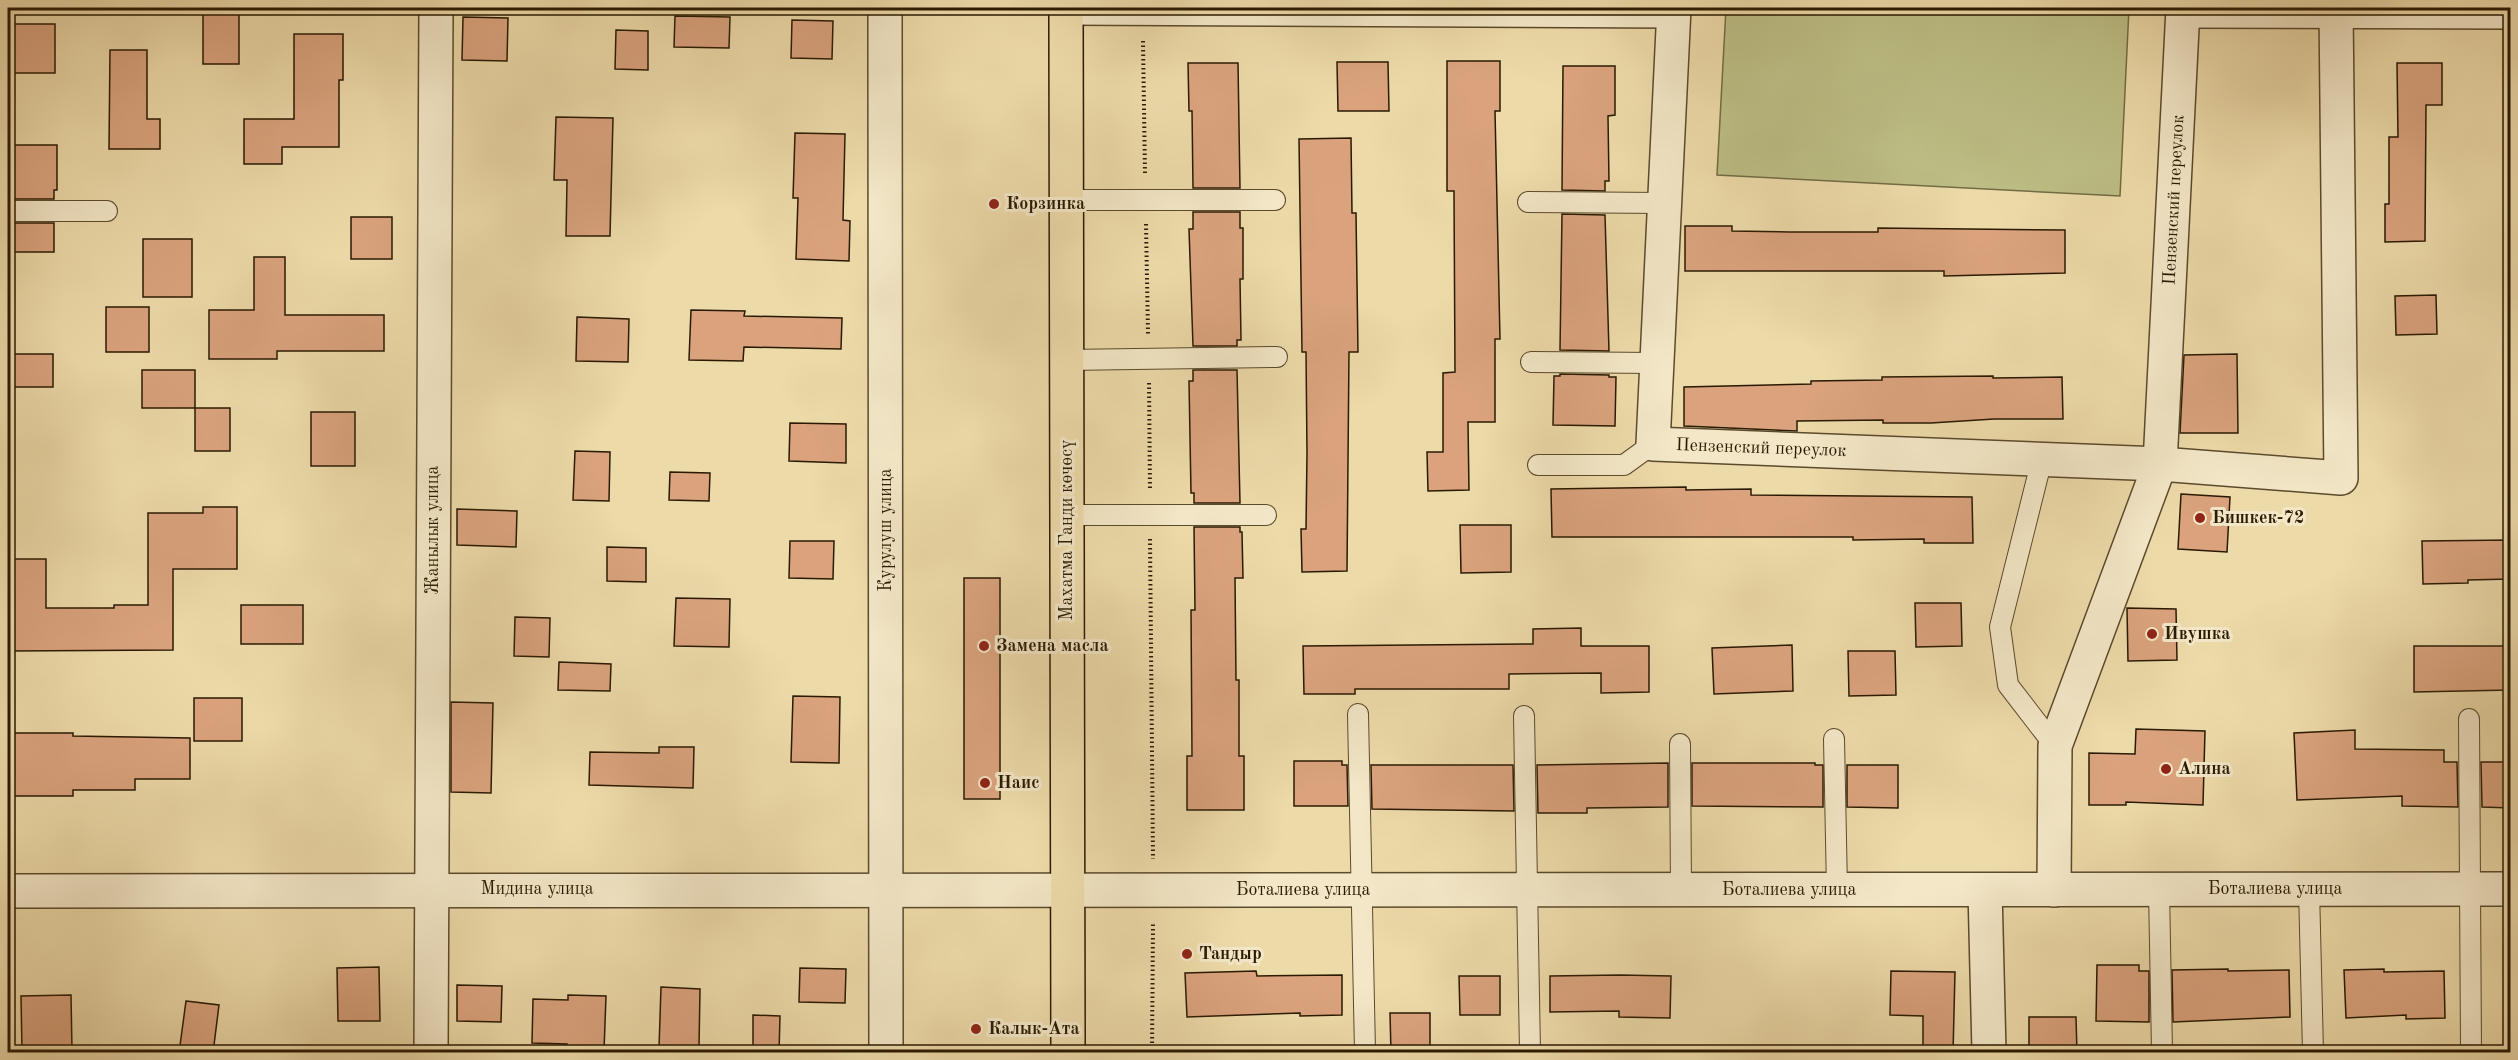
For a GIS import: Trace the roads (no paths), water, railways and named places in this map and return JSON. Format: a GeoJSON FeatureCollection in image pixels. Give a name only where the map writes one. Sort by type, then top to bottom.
{"type":"FeatureCollection","features":[{"type":"Feature","properties":{"kind":"main road","name":"Махатма Ганди көчөсү"},"geometry":{"type":"LineString","coordinates":[[1066,8],[1068,1053]]}},
{"type":"Feature","properties":{"kind":"street","name":"Жанылык улица"},"geometry":{"type":"LineString","coordinates":[[431,1053],[436,8]]}},
{"type":"Feature","properties":{"kind":"street","name":"Курулуш улица"},"geometry":{"type":"LineString","coordinates":[[885,8],[886,1053]]}},
{"type":"Feature","properties":{"kind":"street"},"geometry":{"type":"LineString","coordinates":[[1066,8],[1674,9]]}},
{"type":"Feature","properties":{"kind":"street","name":"Пензенский переулок"},"geometry":{"type":"LineString","coordinates":[[1674,9],[1653,444],[2160,464]]}},
{"type":"Feature","properties":{"kind":"street"},"geometry":{"type":"LineString","coordinates":[[2183,9],[2511,12]]}},
{"type":"Feature","properties":{"kind":"street","name":"Пензенский переулок"},"geometry":{"type":"LineString","coordinates":[[2054,890],[2055,746],[2160,464],[2183,9]]}},
{"type":"Feature","properties":{"kind":"street"},"geometry":{"type":"LineString","coordinates":[[2160,464],[2341,478],[2336,9]]}},
{"type":"Feature","properties":{"kind":"street","name":"Боталиева улица"},"geometry":{"type":"LineString","coordinates":[[1067,890],[2511,889]]}},
{"type":"Feature","properties":{"kind":"street","name":"Мидина улица"},"geometry":{"type":"LineString","coordinates":[[8,891],[1067,890]]}},
{"type":"Feature","properties":{"kind":"street"},"geometry":{"type":"LineString","coordinates":[[1985,890],[1989,1053]]}},
{"type":"Feature","properties":{"kind":"lane"},"geometry":{"type":"LineString","coordinates":[[1066,200],[1275,200]]}},
{"type":"Feature","properties":{"kind":"lane"},"geometry":{"type":"LineString","coordinates":[[1528,202],[1665,203]]}},
{"type":"Feature","properties":{"kind":"lane"},"geometry":{"type":"LineString","coordinates":[[8,211],[107,211]]}},
{"type":"Feature","properties":{"kind":"lane"},"geometry":{"type":"LineString","coordinates":[[1067,360],[1277,357]]}},
{"type":"Feature","properties":{"kind":"lane"},"geometry":{"type":"LineString","coordinates":[[1531,362],[1657,363]]}},
{"type":"Feature","properties":{"kind":"lane"},"geometry":{"type":"LineString","coordinates":[[1539,465],[1624,465],[1653,444]]}},
{"type":"Feature","properties":{"kind":"lane"},"geometry":{"type":"LineString","coordinates":[[2042,459],[2000,627],[2008,685],[2055,746]]}},
{"type":"Feature","properties":{"kind":"lane"},"geometry":{"type":"LineString","coordinates":[[1067,515],[1266,515]]}},
{"type":"Feature","properties":{"kind":"lane"},"geometry":{"type":"LineString","coordinates":[[1358,714],[1365,1053]]}},
{"type":"Feature","properties":{"kind":"lane"},"geometry":{"type":"LineString","coordinates":[[1524,716],[1530,1053]]}},
{"type":"Feature","properties":{"kind":"lane"},"geometry":{"type":"LineString","coordinates":[[2469,718],[2471,1053]]}},
{"type":"Feature","properties":{"kind":"lane"},"geometry":{"type":"LineString","coordinates":[[1834,739],[1837,890]]}},
{"type":"Feature","properties":{"kind":"lane"},"geometry":{"type":"LineString","coordinates":[[1680,744],[1681,890]]}},
{"type":"Feature","properties":{"kind":"lane"},"geometry":{"type":"LineString","coordinates":[[2159,889],[2162,1053]]}},
{"type":"Feature","properties":{"kind":"lane"},"geometry":{"type":"LineString","coordinates":[[2309,889],[2313,1053]]}},
{"type":"Feature","properties":{"kind":"place","name":"Корзинка"},"geometry":{"type":"Point","coordinates":[994,204]}},
{"type":"Feature","properties":{"kind":"place","name":"Бишкек-72"},"geometry":{"type":"Point","coordinates":[2200,518]}},
{"type":"Feature","properties":{"kind":"place","name":"Ивушка"},"geometry":{"type":"Point","coordinates":[2152,634]}},
{"type":"Feature","properties":{"kind":"place","name":"Замена масла"},"geometry":{"type":"Point","coordinates":[984,646]}},
{"type":"Feature","properties":{"kind":"place","name":"Алина"},"geometry":{"type":"Point","coordinates":[2166,769]}},
{"type":"Feature","properties":{"kind":"place","name":"Наис"},"geometry":{"type":"Point","coordinates":[985,783]}},
{"type":"Feature","properties":{"kind":"place","name":"Тандыр"},"geometry":{"type":"Point","coordinates":[1187,954]}},
{"type":"Feature","properties":{"kind":"place","name":"Калык-Ата"},"geometry":{"type":"Point","coordinates":[976,1029]}}]}
